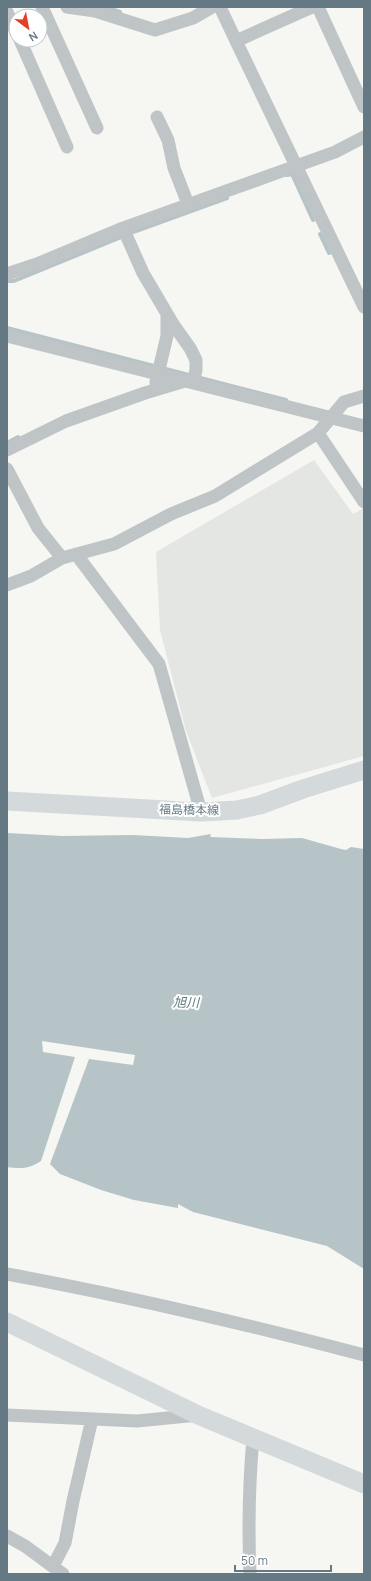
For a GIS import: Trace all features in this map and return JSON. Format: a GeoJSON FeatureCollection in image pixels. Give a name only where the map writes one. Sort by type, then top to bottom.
{"type":"FeatureCollection","features":[{"type":"Feature","properties":{"kind":"street"},"geometry":{"type":"LineString","coordinates":[[42,7],[97,128]]}},
{"type":"Feature","properties":{"kind":"street"},"geometry":{"type":"LineString","coordinates":[[67,7],[95,9],[155,30],[193,18],[212,7]]}},
{"type":"Feature","properties":{"kind":"street"},"geometry":{"type":"LineString","coordinates":[[220,7],[364,307]]}},
{"type":"Feature","properties":{"kind":"street"},"geometry":{"type":"LineString","coordinates":[[236,41],[312,7]]}},
{"type":"Feature","properties":{"kind":"street"},"geometry":{"type":"LineString","coordinates":[[318,7],[364,107]]}},
{"type":"Feature","properties":{"kind":"street"},"geometry":{"type":"LineString","coordinates":[[24,48],[67,147]]}},
{"type":"Feature","properties":{"kind":"street"},"geometry":{"type":"LineString","coordinates":[[157,117],[168,140],[174,168],[188,204]]}},
{"type":"Feature","properties":{"kind":"street"},"geometry":{"type":"LineString","coordinates":[[7,274],[125,232],[188,204],[335,152],[364,137]]}},
{"type":"Feature","properties":{"kind":"street"},"geometry":{"type":"LineString","coordinates":[[125,232],[143,273],[196,360],[192,379]]}},
{"type":"Feature","properties":{"kind":"street"},"geometry":{"type":"LineString","coordinates":[[153,391],[167,336],[168,326],[166,313]]}},
{"type":"Feature","properties":{"kind":"street"},"geometry":{"type":"LineString","coordinates":[[7,336],[159,369],[192,379],[336,412],[364,426]]}},
{"type":"Feature","properties":{"kind":"street"},"geometry":{"type":"LineString","coordinates":[[7,450],[66,421],[192,379]]}},
{"type":"Feature","properties":{"kind":"street"},"geometry":{"type":"LineString","coordinates":[[7,585],[31,576],[62,558],[114,544],[171,514],[215,496],[318,433],[344,402],[364,396]]}},
{"type":"Feature","properties":{"kind":"street"},"geometry":{"type":"LineString","coordinates":[[318,433],[364,502]]}},
{"type":"Feature","properties":{"kind":"street"},"geometry":{"type":"LineString","coordinates":[[7,469],[38,528],[62,558]]}},
{"type":"Feature","properties":{"kind":"street"},"geometry":{"type":"LineString","coordinates":[[76,554],[159,664],[200,812]]}},
{"type":"Feature","properties":{"kind":"street","name":"福島橋本線"},"geometry":{"type":"LineString","coordinates":[[7,801],[200,812],[237,810],[260,805],[303,789],[364,770]]}},
{"type":"Feature","properties":{"kind":"street"},"geometry":{"type":"LineString","coordinates":[[7,1274],[52,1282],[260,1327],[364,1354]]}},
{"type":"Feature","properties":{"kind":"street"},"geometry":{"type":"LineString","coordinates":[[7,1322],[198,1415],[364,1484]]}},
{"type":"Feature","properties":{"kind":"street"},"geometry":{"type":"LineString","coordinates":[[7,1416],[138,1421],[198,1415]]}},
{"type":"Feature","properties":{"kind":"street"},"geometry":{"type":"LineString","coordinates":[[7,1536],[25,1546],[58,1570],[66,1543],[73,1501],[92,1419]]}},
{"type":"Feature","properties":{"kind":"street"},"geometry":{"type":"LineString","coordinates":[[250,1574],[248,1492],[253,1438]]}},
{"type":"Feature","properties":{"kind":"shaded area"},"geometry":{"type":"Polygon","coordinates":[[[314,460],[353,514],[364,508],[364,756],[212,798],[186,731],[160,630],[156,552],[314,460]]]}},
{"type":"Feature","properties":{"kind":"water","name":"旭川"},"geometry":{"type":"Polygon","coordinates":[[[7,833],[63,836],[133,835],[188,838],[211,834],[210,837],[262,839],[302,838],[346,850],[351,847],[364,849],[364,1269],[327,1246],[193,1212],[178,1204],[178,1208],[134,1200],[101,1190],[60,1174],[50,1164],[89,1059],[133,1065],[135,1055],[42,1041],[43,1052],[75,1057],[41,1161],[33,1166],[25,1168],[7,1167],[7,833]]]}},
{"type":"Feature","properties":{"kind":"waterway"},"geometry":{"type":"LineString","coordinates":[[105,7],[120,12]]}},
{"type":"Feature","properties":{"kind":"waterway"},"geometry":{"type":"LineString","coordinates":[[287,175],[292,174],[313,220]]}},
{"type":"Feature","properties":{"kind":"waterway"},"geometry":{"type":"LineString","coordinates":[[7,281],[14,281],[136,231],[227,198]]}},
{"type":"Feature","properties":{"kind":"waterway"},"geometry":{"type":"LineString","coordinates":[[320,234],[329,253]]}},
{"type":"Feature","properties":{"kind":"waterway"},"geometry":{"type":"LineString","coordinates":[[7,328],[286,400]]}},
{"type":"Feature","properties":{"kind":"waterway"},"geometry":{"type":"LineString","coordinates":[[7,443],[18,437]]}}]}
